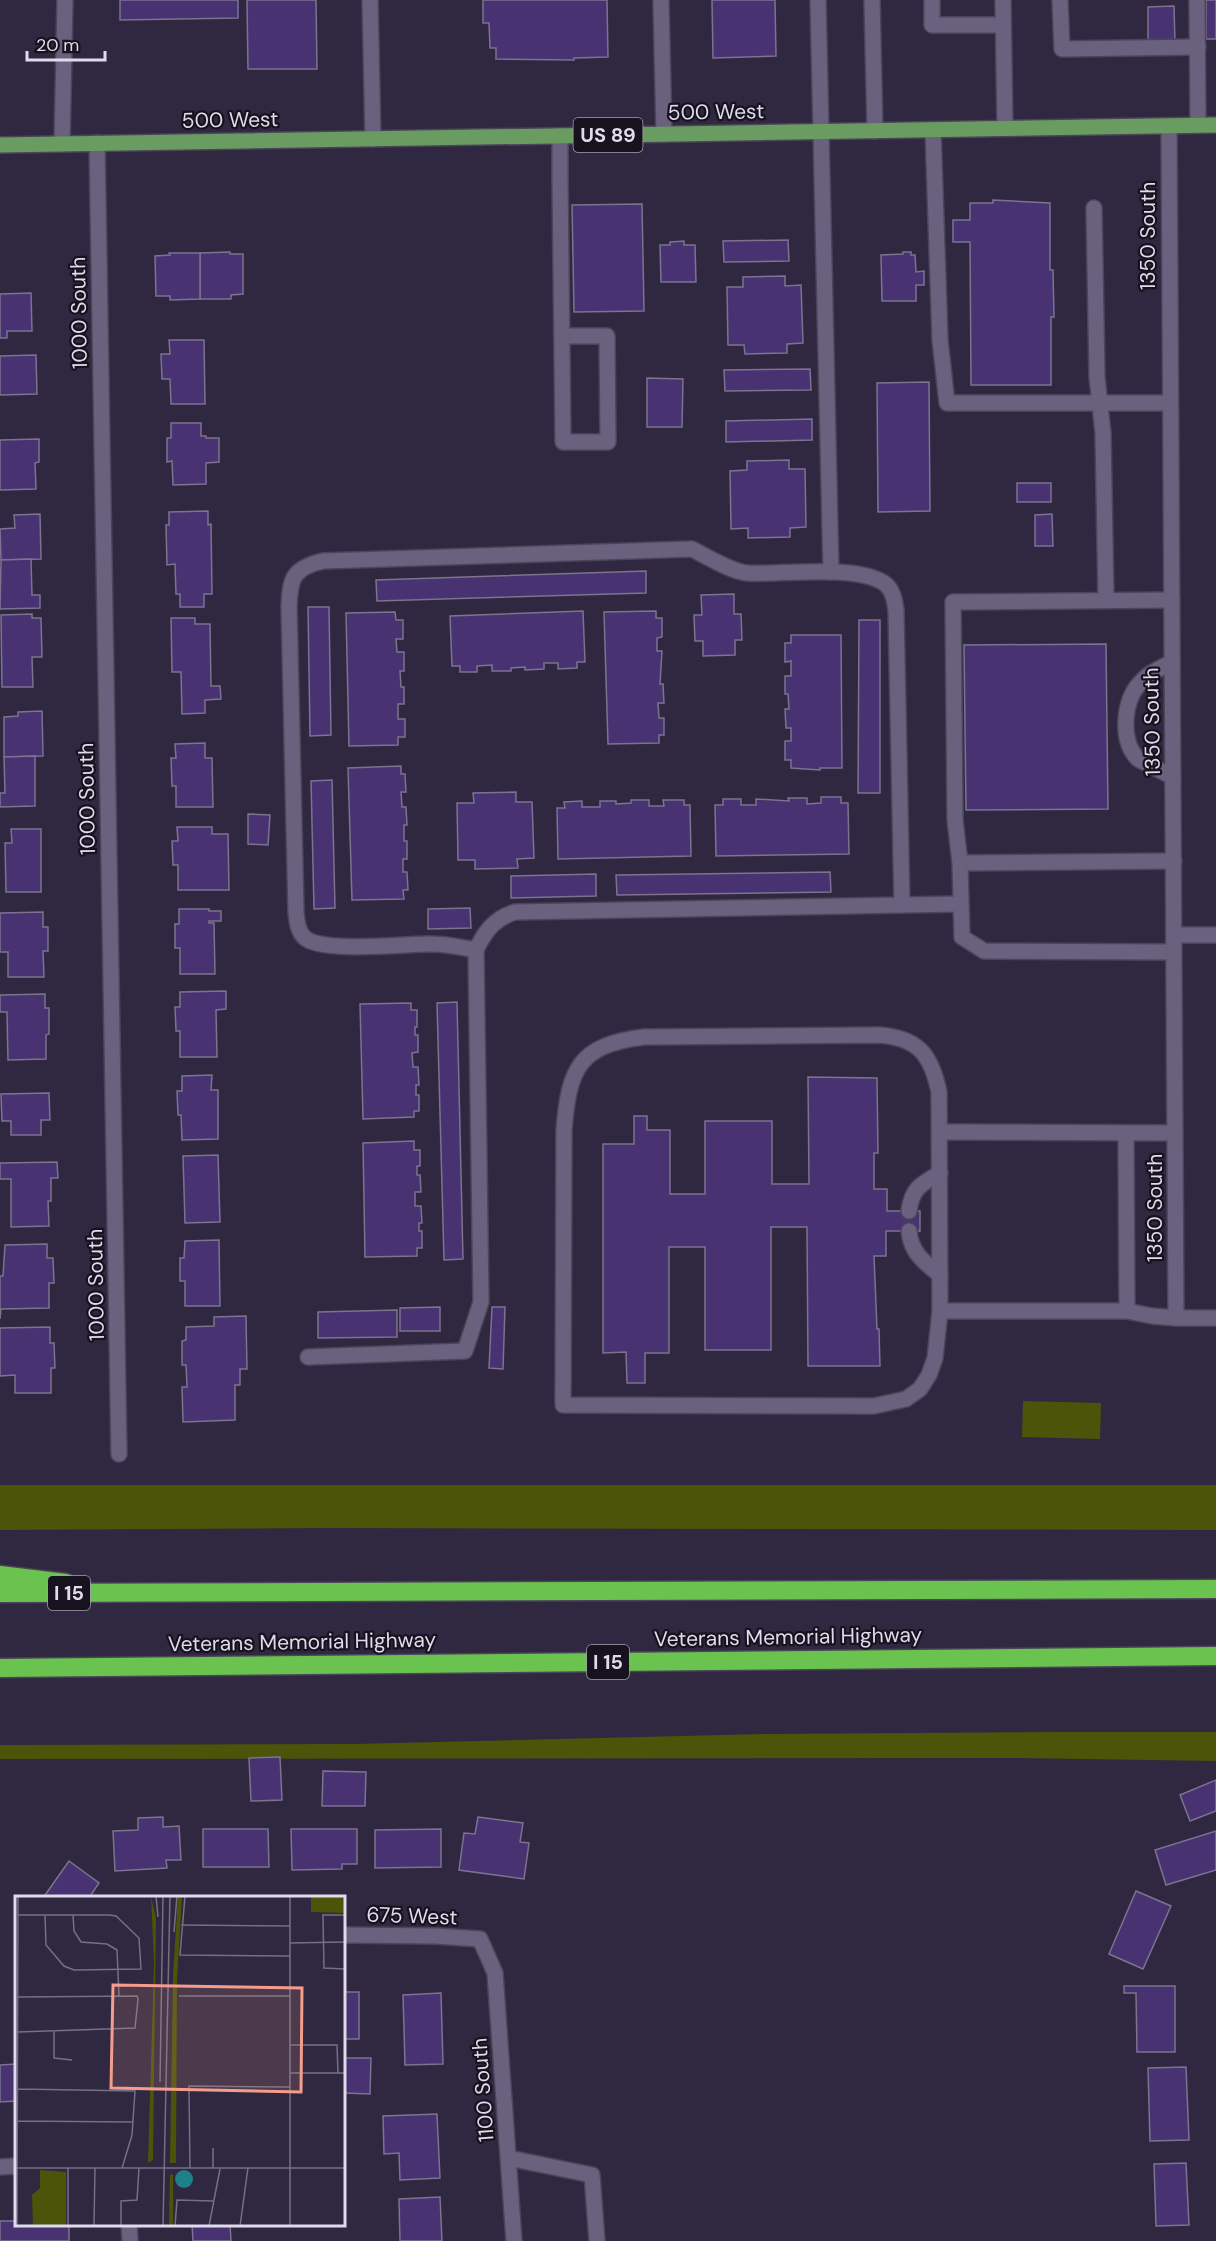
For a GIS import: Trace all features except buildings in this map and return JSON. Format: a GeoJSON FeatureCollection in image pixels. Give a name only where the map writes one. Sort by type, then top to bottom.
{"type":"FeatureCollection","features":[{"type":"Feature","properties":{"kind":"highway"},"geometry":{"type":"LineString","coordinates":[[0,1575],[139,1593]]}},
{"type":"Feature","properties":{"kind":"highway","name":"I 15"},"geometry":{"type":"LineString","coordinates":[[0,1593],[1216,1589]]}},
{"type":"Feature","properties":{"kind":"highway","name":"Veterans Memorial Highway"},"geometry":{"type":"LineString","coordinates":[[0,1668],[1216,1656]]}},
{"type":"Feature","properties":{"kind":"main road","name":"500 West"},"geometry":{"type":"LineString","coordinates":[[0,145],[1216,125]]}},
{"type":"Feature","properties":{"kind":"street"},"geometry":{"type":"LineString","coordinates":[[62,144],[65,0]]}},
{"type":"Feature","properties":{"kind":"street"},"geometry":{"type":"LineString","coordinates":[[370,0],[373,139]]}},
{"type":"Feature","properties":{"kind":"street"},"geometry":{"type":"LineString","coordinates":[[661,0],[664,134]]}},
{"type":"Feature","properties":{"kind":"street"},"geometry":{"type":"LineString","coordinates":[[818,0],[831,572]]}},
{"type":"Feature","properties":{"kind":"street"},"geometry":{"type":"LineString","coordinates":[[872,0],[875,131]]}},
{"type":"Feature","properties":{"kind":"street"},"geometry":{"type":"LineString","coordinates":[[932,0],[932,25],[1003,25]]}},
{"type":"Feature","properties":{"kind":"street"},"geometry":{"type":"LineString","coordinates":[[1003,0],[1005,128]]}},
{"type":"Feature","properties":{"kind":"street"},"geometry":{"type":"LineString","coordinates":[[1060,0],[1062,49],[1198,47]]}},
{"type":"Feature","properties":{"kind":"street"},"geometry":{"type":"LineString","coordinates":[[1197,0],[1198,125]]}},
{"type":"Feature","properties":{"kind":"street","name":"1350 South"},"geometry":{"type":"LineString","coordinates":[[1169,126],[1176,1318]]}},
{"type":"Feature","properties":{"kind":"street"},"geometry":{"type":"LineString","coordinates":[[933,130],[940,340],[947,403],[1170,403]]}},
{"type":"Feature","properties":{"kind":"street"},"geometry":{"type":"LineString","coordinates":[[560,136],[562,442],[608,442],[607,336],[562,336]]}},
{"type":"Feature","properties":{"kind":"street","name":"1000 South"},"geometry":{"type":"LineString","coordinates":[[97,143],[120,1454]]}},
{"type":"Feature","properties":{"kind":"street"},"geometry":{"type":"LineString","coordinates":[[1094,208],[1097,366],[1103,433],[1106,600]]}},
{"type":"Feature","properties":{"kind":"street"},"geometry":{"type":"LineString","coordinates":[[476,950],[431,944],[328,946],[311,942],[299,929],[296,912],[289,596],[294,576],[301,568],[323,561],[692,549],[744,573],[831,572],[862,575],[885,583],[895,600],[902,905]]}},
{"type":"Feature","properties":{"kind":"street"},"geometry":{"type":"LineString","coordinates":[[1172,600],[953,602],[955,820],[960,863],[962,937],[984,951],[1174,952]]}},
{"type":"Feature","properties":{"kind":"street"},"geometry":{"type":"LineString","coordinates":[[1172,662],[1146,677],[1138,685],[1130,702],[1127,721],[1128,744],[1133,754],[1138,759],[1173,777]]}},
{"type":"Feature","properties":{"kind":"street"},"geometry":{"type":"LineString","coordinates":[[960,863],[1174,861]]}},
{"type":"Feature","properties":{"kind":"street"},"geometry":{"type":"LineString","coordinates":[[308,1357],[465,1351],[482,1302],[476,950],[496,921],[515,912],[960,904]]}},
{"type":"Feature","properties":{"kind":"street"},"geometry":{"type":"LineString","coordinates":[[1174,935],[1216,935]]}},
{"type":"Feature","properties":{"kind":"street"},"geometry":{"type":"LineString","coordinates":[[897,1036],[915,1044],[927,1057],[935,1072],[939,1092],[940,1132],[940,1311],[935,1358],[929,1375],[920,1389],[906,1400],[874,1406],[563,1405],[566,1103],[577,1069],[582,1061],[600,1047],[618,1040],[644,1037],[897,1036]]}},
{"type":"Feature","properties":{"kind":"street"},"geometry":{"type":"LineString","coordinates":[[940,1132],[1175,1133]]}},
{"type":"Feature","properties":{"kind":"street"},"geometry":{"type":"LineString","coordinates":[[1126,1133],[1127,1311]]}},
{"type":"Feature","properties":{"kind":"street"},"geometry":{"type":"LineString","coordinates":[[909,1211],[914,1191],[940,1173]]}},
{"type":"Feature","properties":{"kind":"street"},"geometry":{"type":"LineString","coordinates":[[909,1231],[910,1242],[918,1257],[940,1275]]}},
{"type":"Feature","properties":{"kind":"street"},"geometry":{"type":"LineString","coordinates":[[940,1311],[1127,1311],[1176,1318],[1216,1318]]}},
{"type":"Feature","properties":{"kind":"street","name":"675 West"},"geometry":{"type":"LineString","coordinates":[[345,1935],[435,1936],[480,1940]]}},
{"type":"Feature","properties":{"kind":"street","name":"1100 South"},"geometry":{"type":"LineString","coordinates":[[480,1940],[495,1973],[513,2241]]}},
{"type":"Feature","properties":{"kind":"street"},"geometry":{"type":"LineString","coordinates":[[509,2158],[592,2175],[597,2241]]}},
{"type":"Feature","properties":{"kind":"street"},"geometry":{"type":"LineString","coordinates":[[0,2167],[15,2166]]}},
{"type":"Feature","properties":{"kind":"street"},"geometry":{"type":"LineString","coordinates":[[129,2226],[130,2241]]}},
{"type":"Feature","properties":{"kind":"green space"},"geometry":{"type":"Polygon","coordinates":[[[1023,1401],[1101,1403],[1100,1439],[1022,1437],[1023,1401]]]}},
{"type":"Feature","properties":{"kind":"green space"},"geometry":{"type":"Polygon","coordinates":[[[0,1485],[1216,1485],[1216,1530],[329,1528],[0,1530],[0,1485]]]}},
{"type":"Feature","properties":{"kind":"green space"},"geometry":{"type":"Polygon","coordinates":[[[1216,1732],[1216,1761],[1016,1758],[0,1759],[0,1745],[354,1744],[767,1734],[1216,1732]]]}}]}
